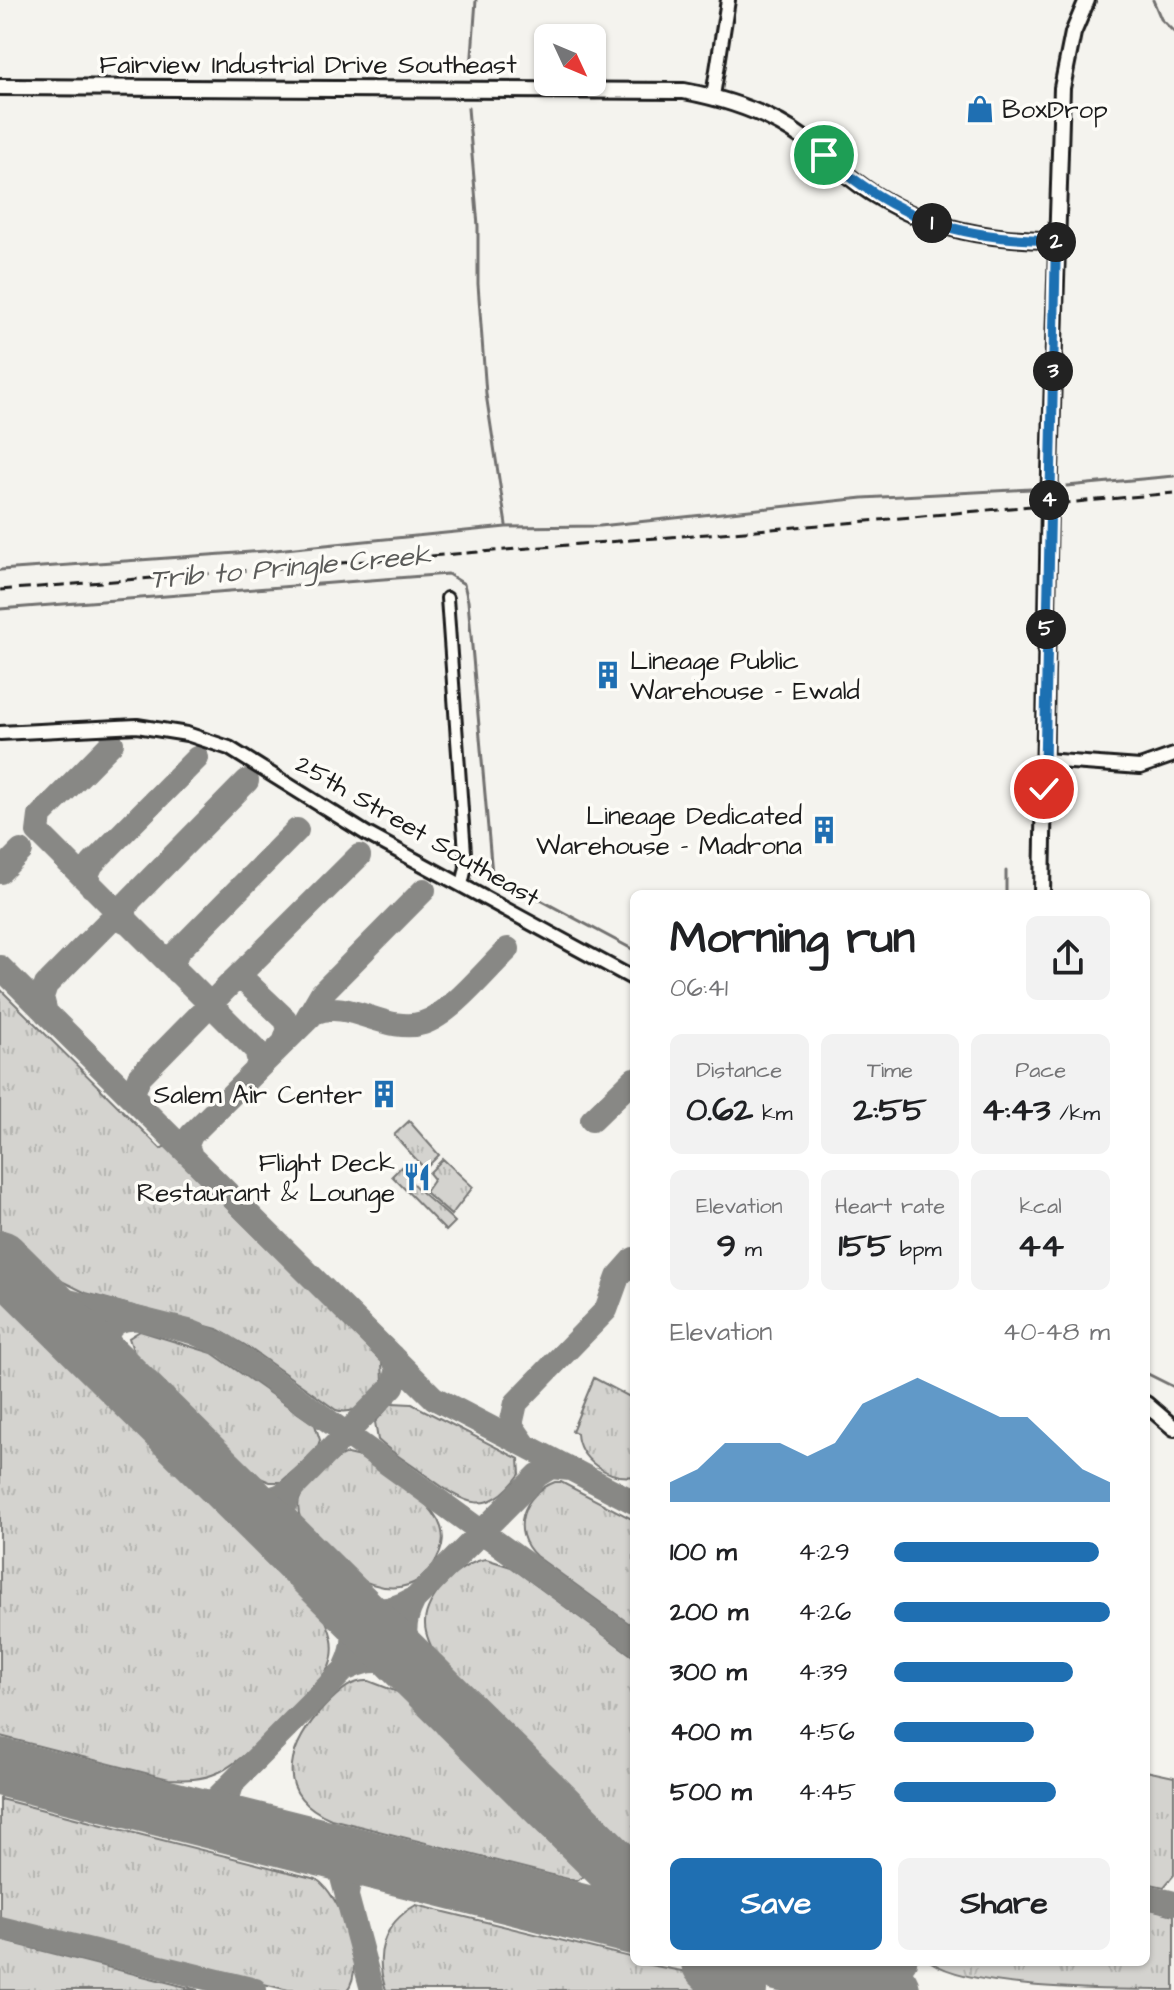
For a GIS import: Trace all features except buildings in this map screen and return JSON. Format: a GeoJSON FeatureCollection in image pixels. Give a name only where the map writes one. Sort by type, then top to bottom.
{"type":"FeatureCollection","features":[{"type":"Feature","properties":{"kind":"main road"},"geometry":{"type":"LineString","coordinates":[[1042,890],[1056,240],[1063,71],[1073,33],[1087,0]]}},
{"type":"Feature","properties":{"kind":"main road","name":"Fairview Industrial Drive Southeast"},"geometry":{"type":"LineString","coordinates":[[0,87],[644,88],[713,96],[762,115],[793,132],[856,183],[914,217],[985,236],[1056,240]]}},
{"type":"Feature","properties":{"kind":"main road"},"geometry":{"type":"LineString","coordinates":[[1150,1407],[1174,1428]]}},
{"type":"Feature","properties":{"kind":"street"},"geometry":{"type":"LineString","coordinates":[[713,96],[728,0]]}},
{"type":"Feature","properties":{"kind":"street"},"geometry":{"type":"LineString","coordinates":[[447,598],[466,867],[462,885]]}},
{"type":"Feature","properties":{"kind":"street","name":"25th Street Southeast"},"geometry":{"type":"LineString","coordinates":[[0,733],[107,725],[174,732],[248,757],[367,834],[627,976]]}},
{"type":"Feature","properties":{"kind":"street"},"geometry":{"type":"LineString","coordinates":[[1044,760],[1140,767],[1174,755]]}},
{"type":"Feature","properties":{"kind":"green space"},"geometry":{"type":"Polygon","coordinates":[[[0,989],[161,1149],[165,1146],[382,1362],[383,1381],[369,1399],[350,1411],[336,1410],[245,1345],[217,1329],[86,1293],[47,1274],[0,1231],[0,989]]]}},
{"type":"Feature","properties":{"kind":"green space"},"geometry":{"type":"Polygon","coordinates":[[[409,1121],[439,1155],[425,1169],[394,1135],[409,1121]]]}},
{"type":"Feature","properties":{"kind":"green space"},"geometry":{"type":"Polygon","coordinates":[[[443,1159],[473,1187],[451,1215],[425,1192],[434,1179],[429,1173],[443,1159]]]}},
{"type":"Feature","properties":{"kind":"green space"},"geometry":{"type":"Polygon","coordinates":[[[401,1167],[418,1189],[455,1222],[446,1231],[392,1176],[401,1167]]]}},
{"type":"Feature","properties":{"kind":"green space"},"geometry":{"type":"Polygon","coordinates":[[[0,1297],[22,1308],[317,1601],[332,1641],[329,1667],[277,1725],[243,1756],[217,1773],[193,1779],[169,1779],[0,1736],[0,1297]]]}},
{"type":"Feature","properties":{"kind":"green space"},"geometry":{"type":"Polygon","coordinates":[[[140,1331],[212,1353],[315,1425],[320,1440],[316,1451],[281,1482],[270,1482],[241,1470],[139,1369],[129,1338],[140,1331]]]}},
{"type":"Feature","properties":{"kind":"green space"},"geometry":{"type":"Polygon","coordinates":[[[594,1378],[630,1397],[630,1476],[614,1475],[596,1466],[583,1451],[577,1433],[572,1431],[594,1378]]]}},
{"type":"Feature","properties":{"kind":"green space"},"geometry":{"type":"Polygon","coordinates":[[[392,1403],[412,1404],[519,1459],[520,1474],[496,1498],[485,1502],[462,1499],[378,1440],[375,1422],[392,1403]]]}},
{"type":"Feature","properties":{"kind":"green space"},"geometry":{"type":"Polygon","coordinates":[[[347,1454],[360,1457],[417,1496],[439,1522],[443,1536],[440,1552],[423,1577],[401,1587],[377,1585],[352,1575],[329,1559],[311,1539],[300,1518],[300,1496],[332,1463],[347,1454]]]}},
{"type":"Feature","properties":{"kind":"green space"},"geometry":{"type":"Polygon","coordinates":[[[561,1482],[630,1518],[630,1624],[536,1556],[528,1546],[523,1536],[523,1514],[535,1495],[561,1482]]]}},
{"type":"Feature","properties":{"kind":"green space"},"geometry":{"type":"Polygon","coordinates":[[[486,1559],[511,1567],[630,1654],[630,1856],[443,1670],[427,1636],[426,1614],[446,1582],[486,1559]]]}},
{"type":"Feature","properties":{"kind":"green space"},"geometry":{"type":"Polygon","coordinates":[[[369,1681],[416,1699],[584,1866],[583,1877],[576,1881],[331,1819],[312,1808],[299,1795],[293,1781],[292,1766],[303,1734],[341,1691],[369,1681]]]}},
{"type":"Feature","properties":{"kind":"green space"},"geometry":{"type":"Polygon","coordinates":[[[1150,1772],[1174,1777],[1174,1875],[1164,1887],[1150,1884],[1150,1772]]]}},
{"type":"Feature","properties":{"kind":"green space"},"geometry":{"type":"Polygon","coordinates":[[[0,1799],[316,1879],[325,1887],[342,1915],[353,1949],[352,1979],[347,1990],[288,1990],[0,1919],[0,1799]]]}},
{"type":"Feature","properties":{"kind":"green space"},"geometry":{"type":"Polygon","coordinates":[[[416,1905],[630,1957],[630,1966],[655,1966],[692,1973],[709,1990],[386,1990],[381,1953],[388,1931],[416,1905]]]}},
{"type":"Feature","properties":{"kind":"green space"},"geometry":{"type":"Polygon","coordinates":[[[1150,1909],[1174,1915],[1174,1990],[1046,1986],[978,1978],[940,1966],[1150,1966],[1150,1909]]]}},
{"type":"Feature","properties":{"kind":"green space"},"geometry":{"type":"Polygon","coordinates":[[[0,1940],[198,1990],[0,1990],[0,1940]]]}},
{"type":"Feature","properties":{"kind":"waterway","name":"Trib to Pringle Creek"},"geometry":{"type":"LineString","coordinates":[[471,69],[476,0]]}},
{"type":"Feature","properties":{"kind":"waterway"},"geometry":{"type":"LineString","coordinates":[[1153,0],[1161,19],[1174,32]]}},
{"type":"Feature","properties":{"kind":"waterway","name":"Trib to Pringle Creek"},"geometry":{"type":"LineString","coordinates":[[468,108],[478,226],[478,284],[486,394],[506,525]]}},
{"type":"Feature","properties":{"kind":"waterway","name":"Trib to Pringle Creek"},"geometry":{"type":"LineString","coordinates":[[1067,486],[1174,476]]}},
{"type":"Feature","properties":{"kind":"waterway","name":"Trib to Pringle Creek"},"geometry":{"type":"LineString","coordinates":[[0,570],[265,551],[506,527],[600,526],[863,498],[1031,489]]}},
{"type":"Feature","properties":{"kind":"waterway","name":"Trib to Pringle Creek"},"geometry":{"type":"LineString","coordinates":[[0,609],[448,574],[464,584],[468,601],[492,874],[630,948]]}},
{"type":"Feature","properties":{"kind":"waterway","name":"Trib to Pringle Creek"},"geometry":{"type":"LineString","coordinates":[[1006,871],[1006,890]]}},
{"type":"Feature","properties":{"kind":"waterway","name":"Trib to Pringle Creek"},"geometry":{"type":"LineString","coordinates":[[1150,1375],[1174,1387]]}},
{"type":"Feature","properties":{"kind":"taxiway"},"geometry":{"type":"LineString","coordinates":[[112,743],[40,816],[38,832],[256,1050],[259,1061],[256,1070]]}},
{"type":"Feature","properties":{"kind":"taxiway"},"geometry":{"type":"LineString","coordinates":[[92,887],[87,875],[92,864],[197,758]]}},
{"type":"Feature","properties":{"kind":"taxiway"},"geometry":{"type":"LineString","coordinates":[[121,919],[127,922],[124,911],[130,900],[247,781]]}},
{"type":"Feature","properties":{"kind":"taxiway"},"geometry":{"type":"LineString","coordinates":[[177,972],[174,962],[177,952],[297,830]]}},
{"type":"Feature","properties":{"kind":"taxiway"},"geometry":{"type":"LineString","coordinates":[[0,872],[21,851]]}},
{"type":"Feature","properties":{"kind":"taxiway"},"geometry":{"type":"LineString","coordinates":[[234,980],[359,856]]}},
{"type":"Feature","properties":{"kind":"taxiway"},"geometry":{"type":"LineString","coordinates":[[307,1018],[321,994],[424,890]]}},
{"type":"Feature","properties":{"kind":"taxiway"},"geometry":{"type":"LineString","coordinates":[[46,1013],[42,997],[46,985],[128,902]]}},
{"type":"Feature","properties":{"kind":"taxiway"},"geometry":{"type":"LineString","coordinates":[[191,1156],[187,1145],[191,1135],[314,1013],[327,1009],[340,1010],[396,1024],[423,1023],[445,1011],[508,949]]}},
{"type":"Feature","properties":{"kind":"taxiway"},"geometry":{"type":"LineString","coordinates":[[0,967],[434,1398],[630,1500]]}},
{"type":"Feature","properties":{"kind":"taxiway"},"geometry":{"type":"LineString","coordinates":[[139,1105],[134,1091],[139,1077],[234,980],[245,981],[285,1019],[289,1028],[285,1040]]}},
{"type":"Feature","properties":{"kind":"taxiway"},"geometry":{"type":"LineString","coordinates":[[592,1120],[630,1083]]}},
{"type":"Feature","properties":{"kind":"taxiway"},"geometry":{"type":"LineString","coordinates":[[525,1445],[511,1425],[516,1403],[606,1310],[618,1277],[630,1264]]}},
{"type":"Feature","properties":{"kind":"taxiway"},"geometry":{"type":"LineString","coordinates":[[0,1284],[192,1332],[225,1346],[630,1639]]}},
{"type":"Feature","properties":{"kind":"taxiway"},"geometry":{"type":"LineString","coordinates":[[116,1374],[107,1354],[110,1328],[126,1319],[139,1319]]}},
{"type":"Feature","properties":{"kind":"taxiway"},"geometry":{"type":"LineString","coordinates":[[293,1550],[281,1522],[289,1492],[393,1386],[398,1369],[392,1356]]}},
{"type":"Feature","properties":{"kind":"taxiway"},"geometry":{"type":"LineString","coordinates":[[172,1810],[189,1812],[211,1804],[538,1475],[551,1467],[570,1469]]}},
{"type":"Feature","properties":{"kind":"taxiway"},"geometry":{"type":"LineString","coordinates":[[229,1485],[252,1497],[268,1499],[293,1488]]}},
{"type":"Feature","properties":{"kind":"taxiway"},"geometry":{"type":"LineString","coordinates":[[332,1588],[369,1608],[388,1609],[411,1600]]}},
{"type":"Feature","properties":{"kind":"taxiway"},"geometry":{"type":"LineString","coordinates":[[335,1593],[347,1610],[352,1628],[352,1647],[346,1666]]}},
{"type":"Feature","properties":{"kind":"taxiway"},"geometry":{"type":"LineString","coordinates":[[413,1602],[405,1632],[421,1676]]}},
{"type":"Feature","properties":{"kind":"taxiway"},"geometry":{"type":"LineString","coordinates":[[349,1668],[377,1661],[403,1667],[421,1676]]}},
{"type":"Feature","properties":{"kind":"taxiway"},"geometry":{"type":"LineString","coordinates":[[235,1780],[229,1795],[230,1809],[251,1830]]}},
{"type":"Feature","properties":{"kind":"taxiway"},"geometry":{"type":"LineString","coordinates":[[316,1847],[330,1855],[340,1870],[372,1990]]}},
{"type":"Feature","properties":{"kind":"taxiway"},"geometry":{"type":"LineString","coordinates":[[347,1895],[349,1882],[366,1866],[390,1865]]}},
{"type":"Feature","properties":{"kind":"taxiway"},"geometry":{"type":"LineString","coordinates":[[1150,1897],[1174,1903]]}},
{"type":"Feature","properties":{"kind":"taxiway"},"geometry":{"type":"LineString","coordinates":[[0,1928],[255,1990]]}},
{"type":"Feature","properties":{"kind":"taxiway"},"geometry":{"type":"LineString","coordinates":[[870,1985],[891,1980],[902,1966]]}},
{"type":"Feature","properties":{"kind":"runway"},"geometry":{"type":"LineString","coordinates":[[0,1259],[630,1883]]}},
{"type":"Feature","properties":{"kind":"runway"},"geometry":{"type":"LineString","coordinates":[[0,1767],[630,1925]]}},
{"type":"Feature","properties":{"kind":"runway"},"geometry":{"type":"LineString","coordinates":[[714,1966],[738,1990]]}},
{"type":"Feature","properties":{"kind":"runway"},"geometry":{"type":"LineString","coordinates":[[794,1966],[891,1990]]}},
{"type":"Feature","properties":{"kind":"railway"},"geometry":{"type":"LineString","coordinates":[[0,590],[846,523],[1174,493]]}},
{"type":"Feature","properties":{"kind":"place","name":"BoxDrop"},"geometry":{"type":"Point","coordinates":[980,109]}},
{"type":"Feature","properties":{"kind":"place","name":"Lineage Public Warehouse - Ewald"},"geometry":{"type":"Point","coordinates":[608,675]}},
{"type":"Feature","properties":{"kind":"place","name":"Lineage Dedicated Warehouse - Madrona"},"geometry":{"type":"Point","coordinates":[824,830]}},
{"type":"Feature","properties":{"kind":"place","name":"Salem Air Center"},"geometry":{"type":"Point","coordinates":[384,1094]}},
{"type":"Feature","properties":{"kind":"place","name":"Flight Deck Restaurant & Lounge"},"geometry":{"type":"Point","coordinates":[417,1177]}},
{"type":"Feature","properties":{"kind":"route"},"geometry":{"type":"LineString","coordinates":[[824,155],[856,183],[914,217],[945,228],[985,236],[1056,240],[1044,789]]}}]}
